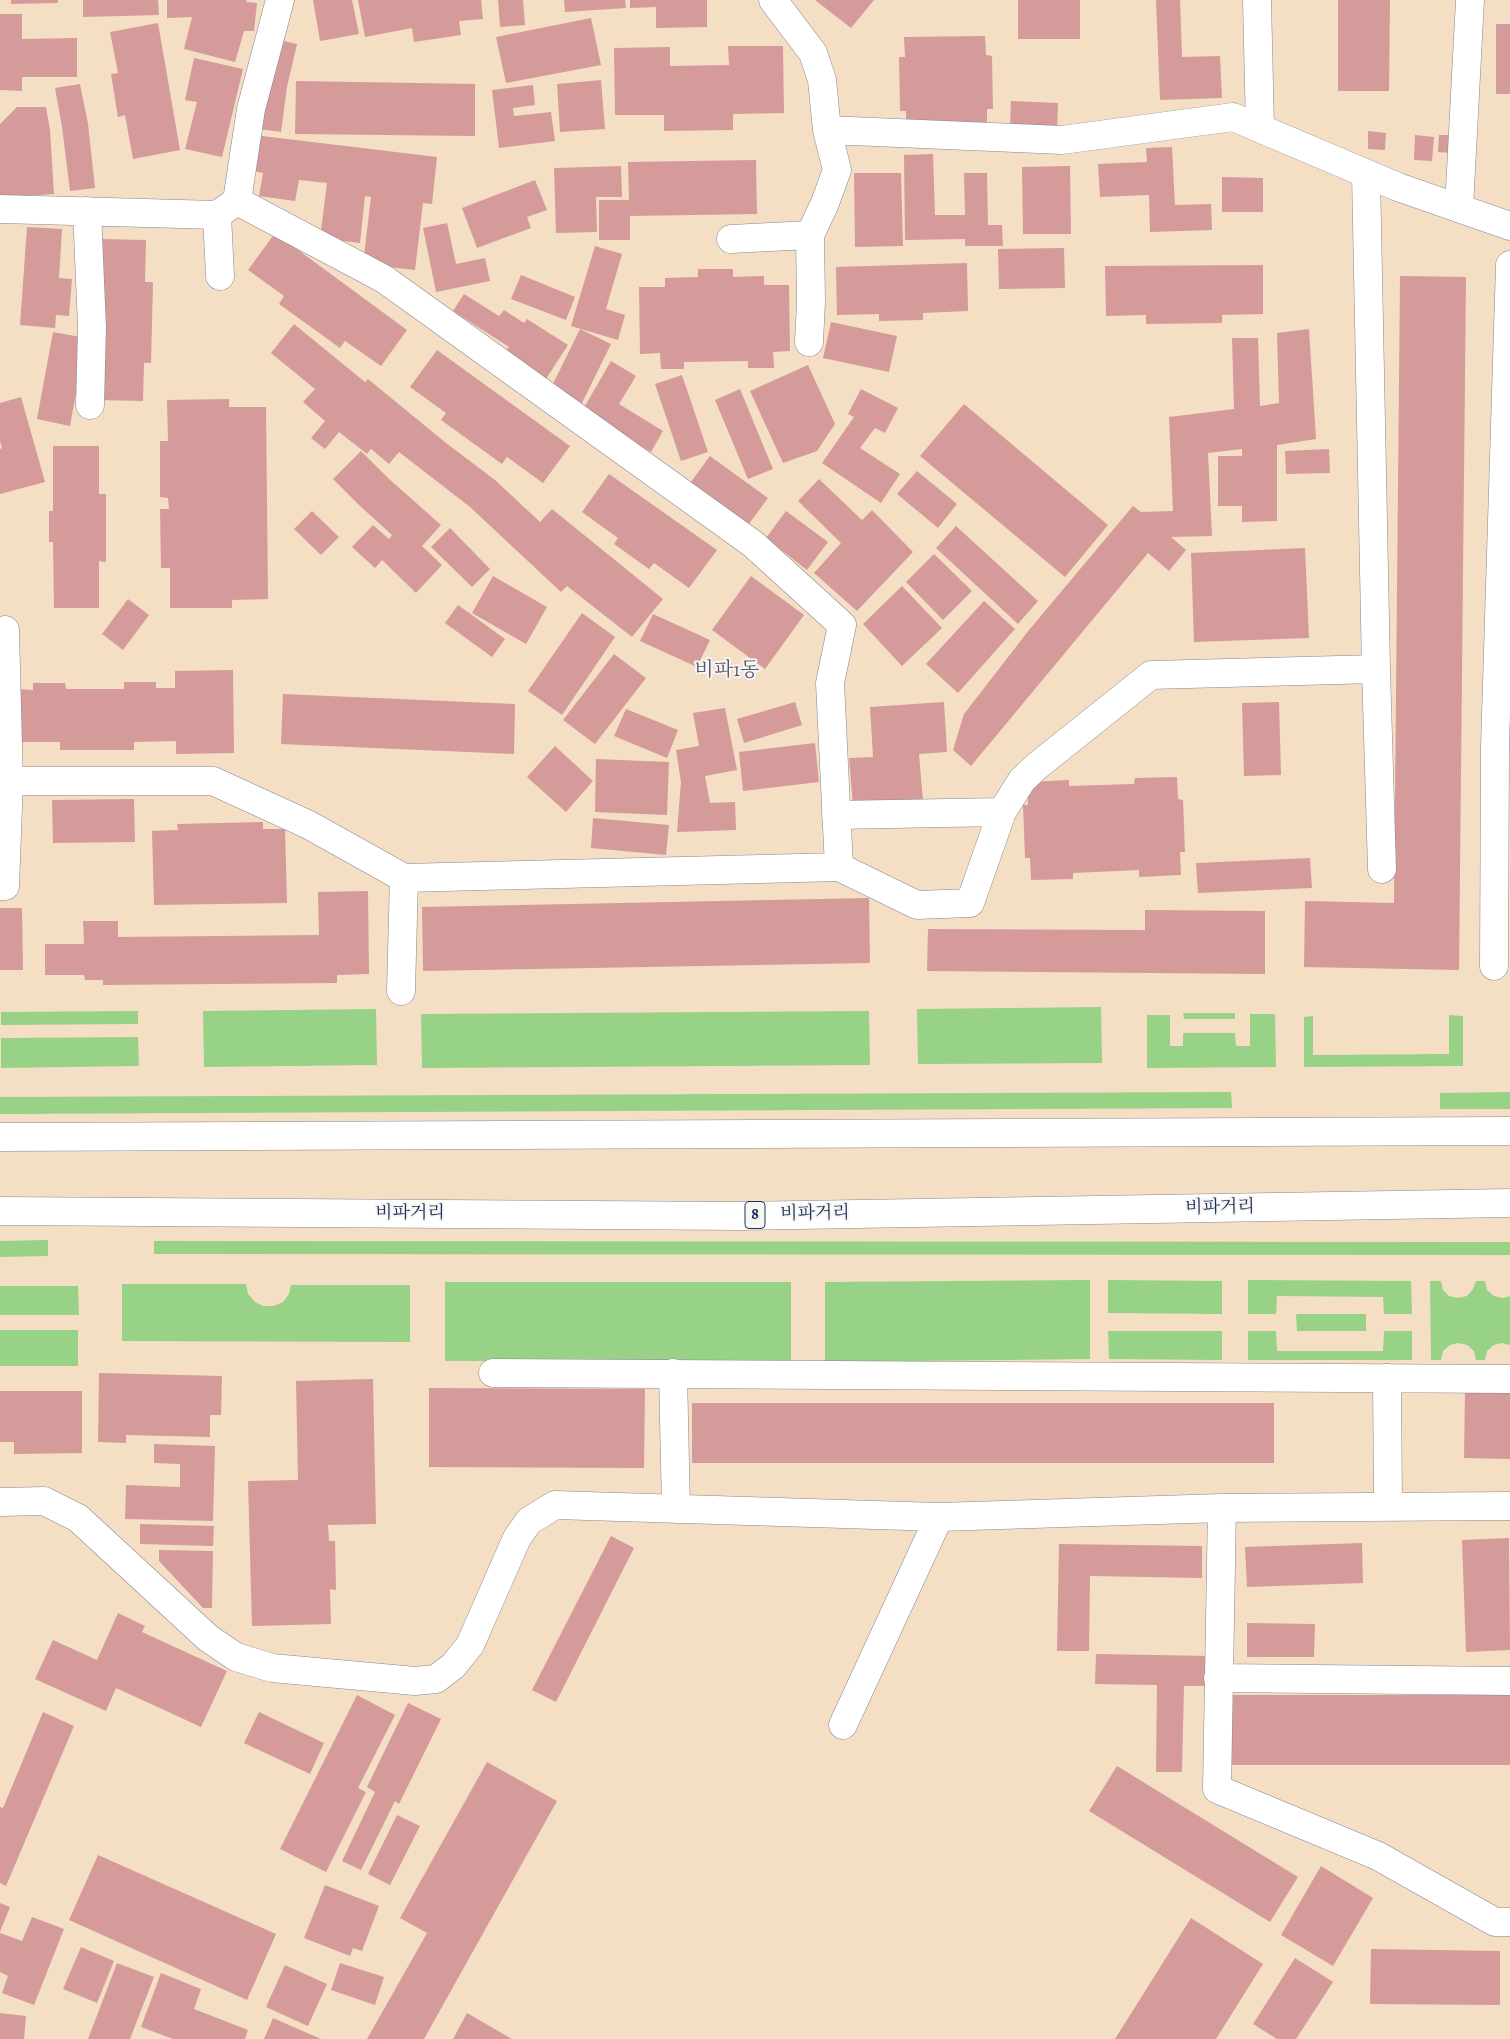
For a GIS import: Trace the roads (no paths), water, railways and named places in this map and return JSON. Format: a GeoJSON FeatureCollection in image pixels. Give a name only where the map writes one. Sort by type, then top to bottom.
{"type":"FeatureCollection","features":[{"type":"Feature","properties":{"kind":"street"},"geometry":{"type":"LineString","coordinates":[[220,276],[227,208],[280,0]]}},
{"type":"Feature","properties":{"kind":"street"},"geometry":{"type":"LineString","coordinates":[[773,0],[813,53],[822,80],[827,130],[837,170],[825,203],[810,235],[811,302],[809,342]]}},
{"type":"Feature","properties":{"kind":"street"},"geometry":{"type":"LineString","coordinates":[[1257,0],[1260,128]]}},
{"type":"Feature","properties":{"kind":"street"},"geometry":{"type":"LineString","coordinates":[[1460,208],[1470,0]]}},
{"type":"Feature","properties":{"kind":"street"},"geometry":{"type":"LineString","coordinates":[[827,130],[1062,140],[1234,117],[1366,174],[1510,226]]}},
{"type":"Feature","properties":{"kind":"street"},"geometry":{"type":"LineString","coordinates":[[1366,174],[1382,869]]}},
{"type":"Feature","properties":{"kind":"street"},"geometry":{"type":"LineString","coordinates":[[0,209],[87,211],[227,208],[384,279],[753,544],[842,625],[830,682],[839,867]]}},
{"type":"Feature","properties":{"kind":"street"},"geometry":{"type":"LineString","coordinates":[[87,211],[92,327],[90,405]]}},
{"type":"Feature","properties":{"kind":"street"},"geometry":{"type":"LineString","coordinates":[[731,239],[810,235]]}},
{"type":"Feature","properties":{"kind":"street"},"geometry":{"type":"LineString","coordinates":[[1494,966],[1503,747],[1510,265]]}},
{"type":"Feature","properties":{"kind":"street"},"geometry":{"type":"LineString","coordinates":[[0,886],[5,886],[8,781],[5,630]]}},
{"type":"Feature","properties":{"kind":"street"},"geometry":{"type":"LineString","coordinates":[[8,781],[213,781],[309,825],[404,878],[839,867],[917,905],[970,903],[1002,812],[1022,780],[1151,675],[1376,668]]}},
{"type":"Feature","properties":{"kind":"street"},"geometry":{"type":"LineString","coordinates":[[836,816],[1002,812]]}},
{"type":"Feature","properties":{"kind":"street"},"geometry":{"type":"LineString","coordinates":[[401,991],[404,878]]}},
{"type":"Feature","properties":{"kind":"street"},"geometry":{"type":"LineString","coordinates":[[0,1137],[1510,1130]]}},
{"type":"Feature","properties":{"kind":"street","name":"비파거리"},"geometry":{"type":"LineString","coordinates":[[0,1212],[739,1216],[1510,1204]]}},
{"type":"Feature","properties":{"kind":"street"},"geometry":{"type":"LineString","coordinates":[[493,1373],[1510,1379]]}},
{"type":"Feature","properties":{"kind":"street"},"geometry":{"type":"LineString","coordinates":[[673,1373],[676,1509]]}},
{"type":"Feature","properties":{"kind":"street"},"geometry":{"type":"LineString","coordinates":[[1387,1378],[1388,1506]]}},
{"type":"Feature","properties":{"kind":"street"},"geometry":{"type":"LineString","coordinates":[[0,1502],[44,1501],[78,1518],[208,1638],[236,1657],[272,1668],[415,1681],[436,1679],[453,1666],[470,1645],[517,1538],[528,1521],[555,1505],[939,1517],[1222,1508],[1510,1506]]}},
{"type":"Feature","properties":{"kind":"street"},"geometry":{"type":"LineString","coordinates":[[1222,1508],[1217,1789],[1378,1856],[1494,1922],[1510,1922]]}},
{"type":"Feature","properties":{"kind":"street"},"geometry":{"type":"LineString","coordinates":[[843,1725],[939,1517]]}},
{"type":"Feature","properties":{"kind":"street"},"geometry":{"type":"LineString","coordinates":[[1218,1678],[1510,1681]]}},
{"type":"Feature","properties":{"kind":"district","name":"비파1동"},"geometry":{"type":"Point","coordinates":[727,671]}}]}
